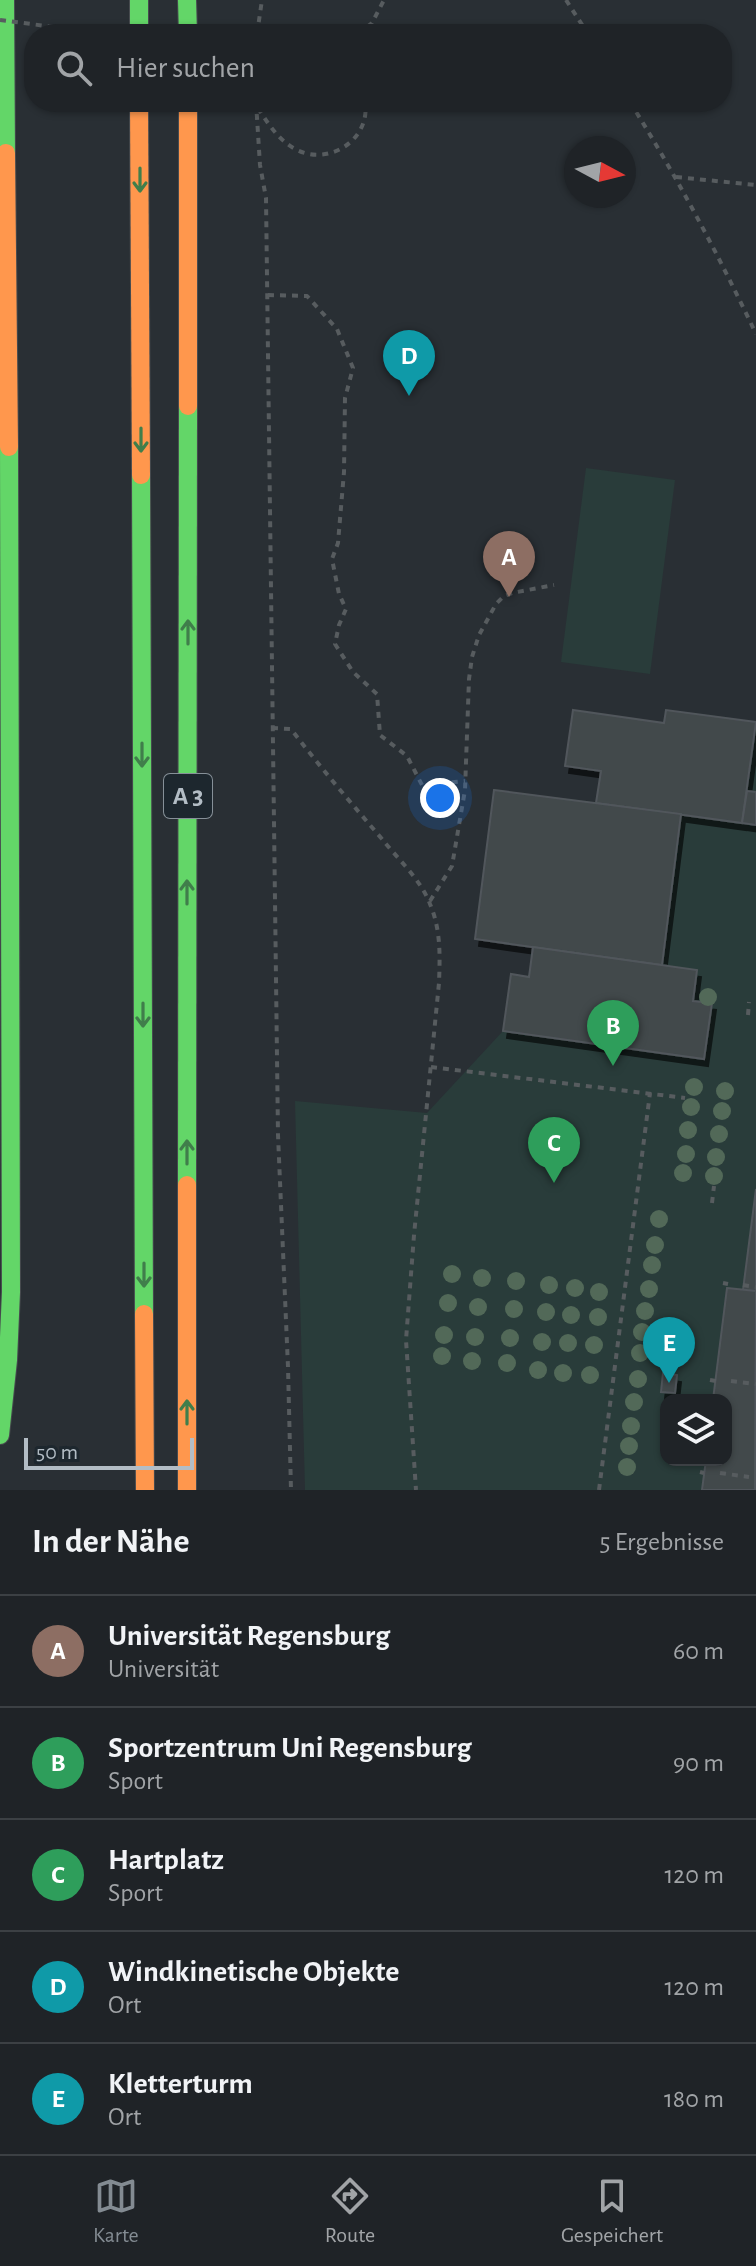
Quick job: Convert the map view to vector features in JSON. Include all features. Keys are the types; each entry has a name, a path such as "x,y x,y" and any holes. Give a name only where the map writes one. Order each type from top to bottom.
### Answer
{"main road":[{"path":"0,1435 11,1292 5,0"},
{"path":"139,0 139,24"},
{"path":"187,0 188,24"},
{"name":"A 3","path":"139,112 145,1490"},
{"name":"A 3","path":"187,1490 188,112"}],"path":[{"path":"258,24 262,0"},
{"path":"371,24 384,0"},
{"path":"566,0 582,24"},
{"path":"0,20 31,24"},
{"path":"257,112 266,198 278,1135 291,1490"},
{"path":"262,112 281,140 299,151 319,156 338,152 354,140 365,123 365,112"},
{"path":"636,112 676,177 756,334"},
{"path":"676,177 756,185"},
{"path":"268,295 307,296 337,329 353,368 345,398 344,472 338,543 332,559 339,594 346,609 335,644 353,672 377,694 380,735 407,756 422,785 465,781"},
{"path":"430,901 452,866 465,781 469,679 479,635 496,604 504,596 554,585"},
{"path":"272,728 291,729 415,878 430,901 437,926 440,950 406,1340 416,1490"},
{"path":"748,1015 749,1002"},
{"path":"431,1067 685,1098"},
{"path":"599,1490 650,1093"},
{"path":"712,1203 714,1186"},
{"path":"743,1285 756,1287"},
{"path":"731,1381 756,1384"},
{"path":"720,1473 749,1477"}],"green space":[{"path":"586,468 675,480 650,674 561,662"},
{"path":"573,710 663,723 666,710 756,722 756,1490 305,1490 295,1101 427,1113 503,1031 511,974 529,977 533,947 475,939 494,790 596,803 601,771"}],"building":[{"path":"573,710 664,723 666,710 756,722 742,823 596,803 601,771 565,766"},
{"path":"494,790 681,814 662,965 475,939"},
{"path":"747,791 756,792 756,825 742,823"},
{"path":"533,947 697,970 693,1001 712,1003 704,1059 503,1031 511,974 529,977"},
{"path":"756,1189 756,1424 748,1490 718,1490 720,1466 732,1466 730,1394"},
{"path":"727,1288 756,1291 755,1490 702,1490 705,1466 732,1466 732,1394 714,1394"},
{"path":"663,1373 677,1375 675,1393 661,1392"}],"traffic: fast":[{"path":"5,0 6,153"},
{"path":"139,0 139,24"},
{"path":"187,0 188,24"},
{"path":"187,1185 188,406"},
{"path":"0,1435 11,1292 9,447"},
{"path":"141,475 144,1314"}],"traffic: slow":[{"path":"139,112 141,475"},
{"path":"188,112 188,406"},
{"path":"6,153 9,447"},
{"path":"187,1185 187,1490"},
{"path":"144,1314 145,1490"}],"place":[{"name":"Windkinetische Objekte","path":"409,396"},
{"name":"Universität Regensburg","path":"509,597"},
{"name":"Sportzentrum Uni Regensburg","path":"613,1066"},
{"name":"Hartplatz","path":"554,1183"},
{"name":"Kletterturm","path":"669,1383"}]}
